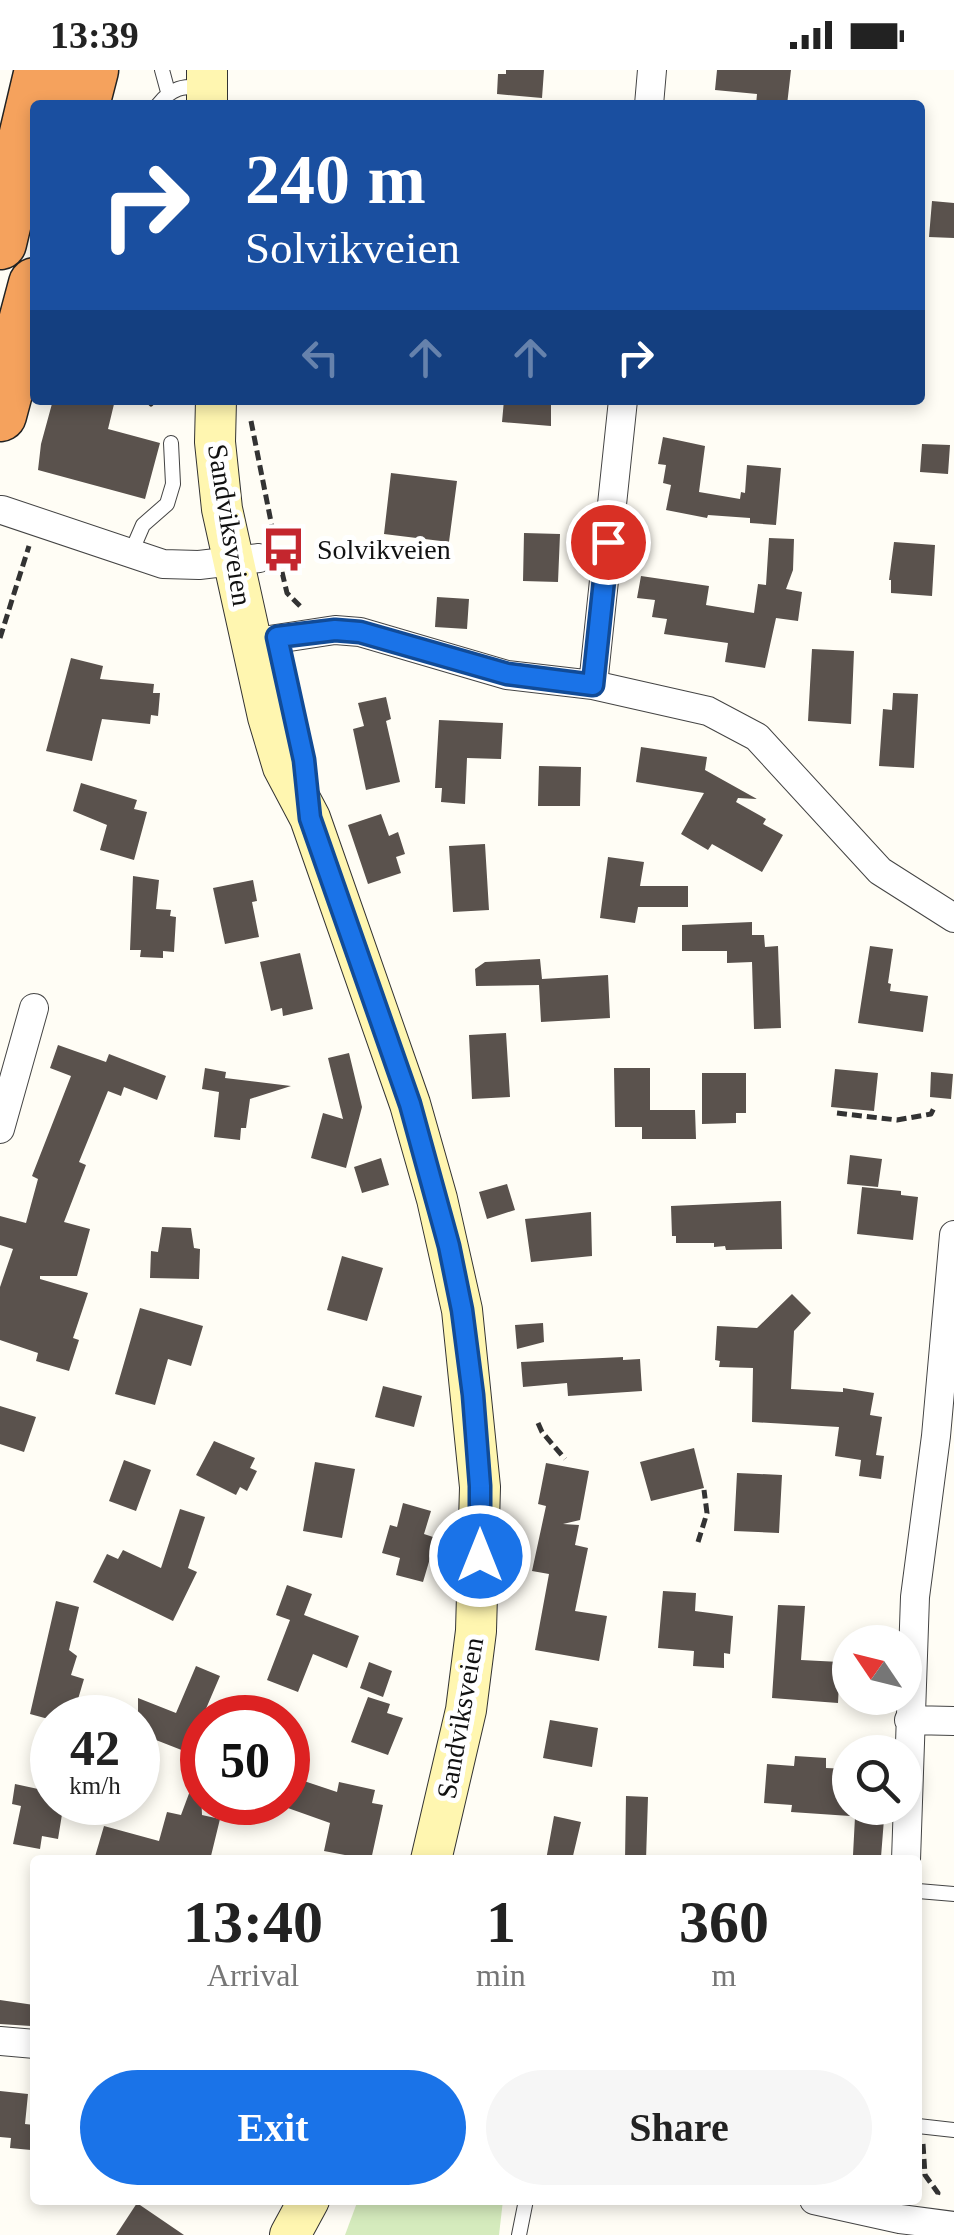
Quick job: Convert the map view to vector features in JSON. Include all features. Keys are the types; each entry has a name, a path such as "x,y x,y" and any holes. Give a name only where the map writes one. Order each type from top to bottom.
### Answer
{"highway":[{"path":"19,70 22,156"},
{"path":"34,100 41,70"},
{"path":"84,100 92,70"},
{"path":"0,243 30,120"},
{"path":"1,410 30,303"}],"main road":[{"name":"Sandviksveien","path":"230,405 215,442 261,556 263,640 283,767 310,818 410,1104 438,1199 462,1310 480,1486 476,1631 466,1710 432,1855"},
{"path":"290,2235 306,2205"}],"street":[{"path":"649,100 652,70"},
{"path":"593,685 621,405"},
{"path":"2,510 129,556 163,564 261,556"},
{"path":"263,640 335,630 360,632 507,674 593,685 708,712 757,737 880,871 954,918"},
{"path":"0,1128 34,1008"},
{"path":"906,1855 914,1597 945,1437 954,1235"},
{"path":"909,1720 954,1721"},
{"path":"0,2041 30,2044"},
{"path":"857,2205 900,2210 954,2226"}],"lane":[{"path":"162,70 197,88"},
{"path":"169,100 197,88"},
{"path":"129,556 143,525 167,504 173,484 171,444"},
{"path":"922,1892 954,1894"},
{"path":"922,2126 954,2130"},
{"path":"520,2235 525,2205"}],"path":[{"path":"230,405 261,556 287,593 306,610 334,609 335,630"},
{"path":"0,638 36,524"},
{"path":"837,1113 897,1120 931,1114 934,1108"},
{"path":"538,1423 566,1459"},
{"path":"698,1542 707,1513 704,1490"},
{"path":"922,2161 938,2197"}],"green space":[{"path":"356,2205 502,2205 499,2235 345,2235"}],"building":[{"path":"506,70 544,70 542,98 497,94 498,74 506,74"},
{"path":"717,70 791,70 788,100 756,100 757,94 715,90"},
{"path":"932,201 954,203 954,238 929,237"},
{"path":"52,405 114,405 108,429 160,443 145,499 38,470"},
{"path":"504,405 551,405 551,426 502,422"},
{"path":"663,437 705,446 699,492 740,499 741,492 745,493 747,465 781,468 776,525 750,523 750,518 707,518 666,510 671,485 663,483 666,465 658,464"},
{"path":"922,444 950,445 948,474 920,472"},
{"path":"391,473 457,481 449,542 384,534"},
{"path":"524,533 560,534 558,582 523,581"},
{"path":"769,538 794,539 793,570 786,589 802,592 798,621 776,618 765,668 725,662 728,643 664,634 667,619 652,617 655,600 637,598 641,576 709,586 706,605 754,613 758,584 766,585"},
{"path":"894,542 935,545 932,596 891,593"},
{"path":"437,597 469,599 467,629 435,627"},
{"path":"812,649 854,651 851,724 808,721"},
{"path":"71,658 103,666 100,679 154,684 153,693 160,693 158,716 151,715 150,724 102,719 92,761 46,751"},
{"path":"893,693 918,694 914,768 879,766 883,709 892,710"},
{"path":"386,697 391,719 386,721 400,782 366,790 353,729 364,726 358,703"},
{"path":"439,720 503,723 501,759 467,758 465,804 441,802 442,788 435,788"},
{"path":"641,747 707,757 705,770 757,799 738,798 736,802 766,819 763,824 783,835 762,872 712,844 708,850 681,834 704,793 636,782"},
{"path":"539,766 581,767 580,806 538,806"},
{"path":"81,783 137,800 134,809 147,812 134,860 100,850 107,825 73,811"},
{"path":"381,814 389,836 398,832 405,854 396,857 401,873 368,884 348,825"},
{"path":"485,844 489,910 453,912 449,846"},
{"path":"608,857 644,862 640,886 688,886 688,907 638,907 635,923 600,918"},
{"path":"133,876 159,880 156,909 171,910 170,916 176,917 174,952 163,951 163,958 140,957 141,950 130,950"},
{"path":"253,880 257,901 252,902 259,937 225,944 213,888"},
{"path":"752,922 752,935 764,935 765,947 778,946 781,1028 754,1029 752,962 727,963 727,951 682,951 682,925"},
{"path":"870,946 893,949 890,991 928,996 923,1032 858,1023"},
{"path":"300,953 313,1009 283,1016 282,1008 271,1011 260,962"},
{"path":"540,959 542,979 608,975 610,1018 541,1022 539,985 476,986 475,969 485,962"},
{"path":"506,1033 510,1097 472,1099 469,1035"},
{"path":"58,1045 106,1062 109,1054 166,1076 157,1100 124,1087 121,1096 108,1091 79,1162 86,1165 64,1222 90,1229 77,1276 40,1276 88,1293 73,1338 79,1340 69,1371 36,1361 38,1353 0,1340 0,1287 13,1249 0,1245 0,1216 26,1223 38,1179 32,1176 71,1076 50,1068"},
{"path":"349,1053 362,1107 346,1168 311,1158 323,1113 343,1119 328,1058"},
{"path":"205,1068 226,1072 225,1078 291,1086 250,1099 240,1140 214,1137 219,1092 202,1089"},
{"path":"614,1068 650,1068 650,1110 695,1110 696,1139 642,1139 642,1127 615,1127"},
{"path":"835,1069 878,1073 874,1111 831,1107"},
{"path":"931,1072 953,1074 951,1099 930,1097"},
{"path":"702,1073 746,1073 746,1113 736,1113 736,1123 702,1124"},
{"path":"850,1155 882,1159 878,1187 847,1184"},
{"path":"381,1158 389,1185 362,1193 354,1167"},
{"path":"507,1184 515,1210 487,1219 479,1192"},
{"path":"862,1187 918,1197 913,1240 857,1234"},
{"path":"781,1201 782,1249 726,1250 725,1246 714,1247 714,1243 676,1243 676,1236 672,1236 671,1206"},
{"path":"591,1212 592,1256 531,1262 525,1219"},
{"path":"162,1227 191,1228 194,1248 200,1249 199,1279 150,1278 151,1251 158,1252"},
{"path":"342,1256 383,1268 367,1321 327,1310"},
{"path":"792,1294 811,1313 794,1331 791,1389 843,1392 843,1388 874,1393 870,1415 882,1417 876,1455 884,1456 881,1479 859,1476 861,1460 835,1456 839,1427 752,1422 753,1368 719,1367 720,1361 715,1360 717,1326 757,1328"},
{"path":"140,1308 203,1326 191,1366 168,1359 155,1405 115,1394"},
{"path":"543,1323 544,1342 517,1349 515,1325"},
{"path":"640,1359 642,1391 568,1396 567,1383 523,1387 521,1362"},
{"path":"383,1386 422,1396 414,1427 375,1417"},
{"path":"0,1406 36,1417 24,1452 0,1444"},
{"path":"214,1441 255,1458 250,1468 257,1471 247,1491 240,1487 236,1495 196,1475"},
{"path":"694,1448 704,1488 651,1501 640,1462"},
{"path":"124,1460 151,1470 136,1511 109,1501"},
{"path":"315,1462 355,1469 342,1538 303,1531"},
{"path":"546,1463 589,1471 580,1520 563,1524 579,1525 575,1545 588,1548 575,1611 607,1616 599,1661 535,1650 549,1574 532,1571 546,1506 538,1504"},
{"path":"737,1473 782,1475 779,1533 734,1531"},
{"path":"403,1503 431,1511 424,1534 436,1538 423,1582 396,1575 400,1558 382,1553 390,1525 397,1527"},
{"path":"180,1509 205,1517 188,1568 197,1572 173,1621 93,1582 107,1554 118,1559 123,1550 161,1568"},
{"path":"287,1585 312,1594 304,1615 359,1636 347,1668 313,1654 298,1692 267,1680 290,1620 276,1615"},
{"path":"663,1591 696,1593 695,1611 733,1616 730,1654 724,1653 724,1668 693,1666 694,1651 658,1648"},
{"path":"56,1601 79,1607 69,1650 77,1656 71,1675 84,1679 79,1695 34,1695"},
{"path":"778,1605 805,1606 801,1660 832,1662 832,1703 772,1698"},
{"path":"369,1662 392,1671 383,1697 360,1688"},
{"path":"196,1666 220,1676 212,1695 184,1695"},
{"path":"368,1697 390,1704 387,1713 403,1718 388,1755 351,1742"},
{"path":"180,1704 180,1749 160,1742 160,1707 176,1713"},
{"path":"550,1720 598,1728 592,1767 543,1758"},
{"path":"795,1756 826,1758 826,1768 832,1768 832,1815 791,1812 792,1805 764,1803 767,1764 794,1766"},
{"path":"339,1782 375,1790 372,1803 383,1805 372,1855 324,1851 330,1823 310,1816 310,1783 337,1792"},
{"path":"15,1784 30,1787 30,1825 60,1825 58,1839 42,1836 40,1849 13,1844 21,1806 12,1804"},
{"path":"626,1796 648,1797 646,1855 625,1855"},
{"path":"167,1812 180,1815 180,1825 219,1825 211,1855 95,1855 104,1826 159,1841"},
{"path":"554,1816 581,1822 573,1855 547,1855"},
{"path":"855,1825 884,1825 881,1855 853,1855"},
{"path":"0,2000 30,2004 30,2026 0,2024"},
{"path":"0,2091 28,2094 25,2124 30,2125 30,2150 10,2148 11,2138 0,2137"},
{"path":"136,2205 140,2205 184,2235 116,2235"}],"place":[{"name":"Solvikveien","path":"284,549"}],"route":[{"path":"480,1556 480,1486 473,1395 449,1246 410,1104 310,818 304,760 277,637 335,630 360,632 507,674 593,685 608,542"}]}
